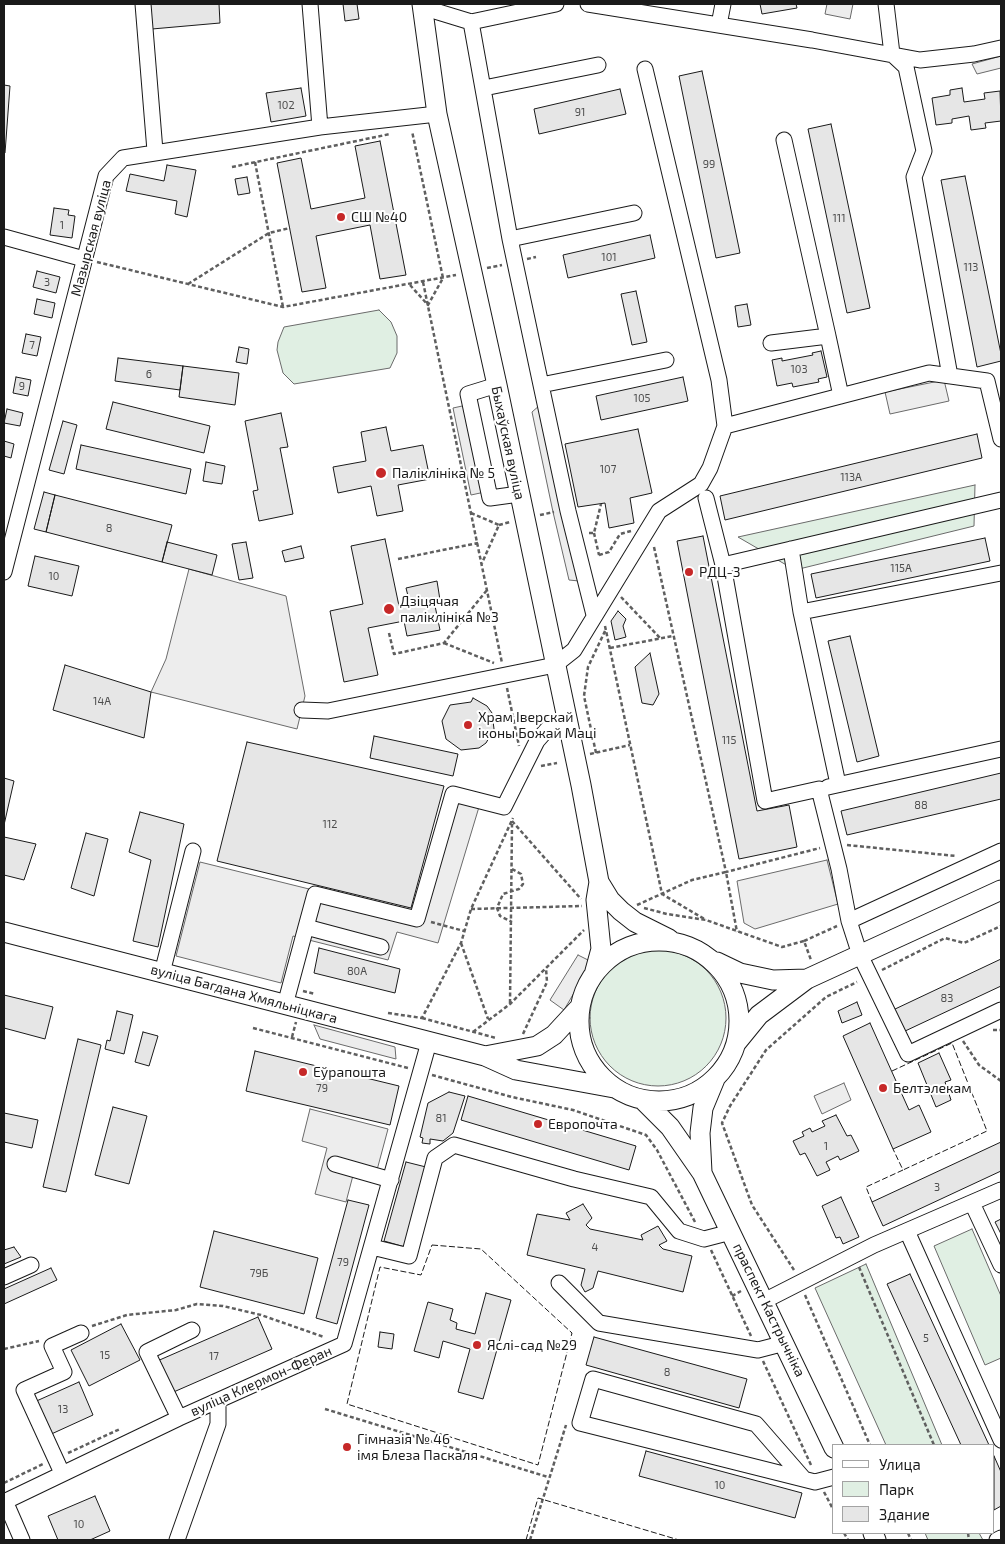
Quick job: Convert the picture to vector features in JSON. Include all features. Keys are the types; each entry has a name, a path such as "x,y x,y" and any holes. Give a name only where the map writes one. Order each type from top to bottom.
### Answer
{"main road":[{"name":"Быхаўская вуліца","path":"422,6 437,114 497,385 599,882 610,900 635,922 673,940"},
{"name":"Быхаўская вуліца","path":"595,971 601,949 596,900 599,882"},
{"path":"714,961 731,984 740,1013 737,1042 729,1062 715,1079 694,1094 669,1101 643,1100 614,1088 592,1067 580,1039 578,1009 584,989 595,971 616,951 644,941 673,940 695,948 714,961 740,973 773,980 810,972 860,955 1001,890"},
{"name":"вуліца Багдана Хмяльніцкага","path":"4,932 290,1004 485,1056 516,1070 614,1088"},
{"path":"737,1042 759,1016 810,972"},
{"name":"вуліца Багдана Хмяльніцкага","path":"485,1056 537,1046 554,1035 578,1009"},
{"name":"праспект Кастрычніка","path":"702,1173 700,1133 703,1108 715,1079"},
{"name":"праспект Кастрычніка","path":"643,1100 670,1127 702,1173 785,1342 832,1444"}],"street":[{"path":"143,4 155,151"},
{"path":"310,4 320,127"},
{"path":"422,6 472,22 556,4"},
{"path":"588,4 920,60 974,54 1001,48"},
{"path":"719,25 723,4"},
{"path":"886,4 892,54 906,67 924,151 914,177 950,376"},
{"path":"472,22 510,239 568,511 598,609"},
{"path":"484,88 598,65"},
{"path":"302,710 328,711 555,665 574,650 658,511 701,484 710,468 726,426 719,380 645,69"},
{"name":"Мазырская вуліца","path":"4,572 106,176 123,158 155,151 320,127 437,114"},
{"path":"784,140 840,396"},
{"path":"510,239 634,213"},
{"path":"4,237 84,259"},
{"path":"771,343 828,336"},
{"path":"542,385 666,360"},
{"path":"726,426 929,374 987,380 1001,439"},
{"path":"497,385 468,394 490,498 519,494"},
{"path":"706,498 723,565 765,801 1001,749"},
{"path":"723,565 1001,500"},
{"path":"791,549 801,612 838,784"},
{"path":"801,612 1001,573"},
{"path":"290,1004 315,894 417,918 453,794 504,807 537,741 552,724 567,721"},
{"path":"819,789 849,921 860,955 908,1054 1001,1010"},
{"path":"162,973 193,851"},
{"path":"849,921 1001,851"},
{"path":"306,927 381,947"},
{"name":"вуліца Клермон-Феран","path":"5,1502 179,1418 344,1344 429,1042"},
{"path":"372,1247 409,1256 435,1158 454,1145 574,1179 651,1197 679,1231 704,1238 731,1232"},
{"path":"335,1164 391,1180"},
{"path":"764,1301 854,1255 1001,1190"},
{"path":"972,1203 1001,1265"},
{"path":"907,1231 1001,1440"},
{"path":"4,1277 32,1265"},
{"path":"559,1283 599,1322 758,1350 785,1342"},
{"path":"179,1418 147,1352 192,1330"},
{"path":"62,1473 24,1390 64,1372 52,1346 81,1333"},
{"path":"811,1480 756,1424 593,1379 580,1423 811,1480 832,1477"},
{"path":"177,1540 218,1424 218,1401"},
{"path":"5,1502 22,1540"},
{"path":"997,1540 1001,1538"}],"path":[{"path":"416,115 411,130 442,278 428,305"},
{"path":"232,167 392,134"},
{"path":"255,162 283,307"},
{"path":"188,284 268,233 290,228"},
{"path":"84,259 283,307 410,285 458,274"},
{"path":"389,633 394,654 444,644 503,666 424,282"},
{"path":"410,285 428,305"},
{"path":"599,555 594,534 601,504"},
{"path":"538,515 568,511"},
{"path":"471,513 499,525 511,522"},
{"path":"482,564 499,525"},
{"path":"587,526 589,534 594,534"},
{"path":"649,526 726,872 737,932"},
{"path":"590,557 609,552 620,534 633,530"},
{"path":"398,559 478,543"},
{"path":"612,587 661,639"},
{"path":"444,644 487,590"},
{"path":"598,609 606,630 662,894 706,920 782,947 804,941 849,921"},
{"path":"596,753 584,696 588,667 606,630"},
{"path":"610,648 674,636"},
{"path":"505,676 520,752"},
{"path":"586,755 630,745"},
{"path":"538,766 557,763"},
{"path":"422,1018 460,943 471,909 515,814"},
{"path":"510,1004 512,821"},
{"path":"471,909 587,906 512,821"},
{"path":"706,920 667,914 637,905 692,880 833,844 939,853 980,861"},
{"path":"512,869 522,874 523,880 519,889 499,898 497,908 504,919 512,922"},
{"path":"440,924 464,931"},
{"path":"473,1032 510,1004 589,924"},
{"path":"870,1444 792,1266 752,1205 722,1123 766,1050 826,997 945,938 964,943 1001,926"},
{"path":"804,941 810,972"},
{"path":"460,943 488,1019"},
{"path":"520,1039 548,982 546,968"},
{"path":"824,992 826,997"},
{"path":"292,1037 290,1004 321,996"},
{"path":"384,1013 422,1018 502,1039"},
{"path":"253,1028 512,1097 573,1110 646,1134 657,1150 704,1238 758,1350 811,1480 832,1508"},
{"path":"957,1031 970,1056 1001,1081"},
{"path":"854,1255 934,1444"},
{"path":"322,1343 330,1339"},
{"path":"325,1408 548,1476"},
{"path":"530,1540 563,1429 566,1425 580,1423"},
{"path":"4,1483 128,1426"}],"green space":[{"path":"379,310 391,322 397,336 397,353 390,368 294,384 283,373 277,350 284,327"},
{"path":"975,485 974,526 795,570 738,537"},
{"path":"658,950 684,955 696,961 706,970 715,980 721,992 726,1018 721,1044 715,1056 706,1066 696,1075 684,1081 658,1086 632,1081 620,1075 610,1066 601,1056 595,1044 590,1018 595,992 601,980 610,970 620,961 632,955"},
{"path":"972,1229 1001,1296 1001,1358 985,1365 934,1246"},
{"path":"866,1264 942,1444 886,1444 815,1288"},
{"path":"925,1534 980,1534 983,1540 928,1540"}],"shaded area":[{"path":"827,4 853,4 850,19 825,14"},
{"path":"1001,56 1001,68 977,74 972,64"},
{"path":"944,380 949,401 890,414 885,392"},
{"path":"476,403 494,490 471,495 453,408"},
{"path":"540,405 579,581 569,580 553,512 532,412"},
{"path":"189,569 286,596 305,696 297,729 151,692 166,659"},
{"path":"448,788 482,797 438,943 397,932 388,960 293,936 281,983 176,956 200,862 414,915"},
{"path":"827,860 838,904 755,929 744,923 737,881"},
{"path":"578,955 592,962 564,1010 550,1000"},
{"path":"314,1025 395,1047 396,1059 320,1039"},
{"path":"844,1083 851,1100 822,1114 814,1096"},
{"path":"310,1109 388,1129 377,1170 356,1164 346,1202 315,1194 327,1148 302,1141"}],"building":[{"path":"150,4 219,4 220,23 152,29"},
{"path":"343,4 357,4 359,19 345,21"},
{"path":"760,4 796,4 797,8 762,14"},
{"path":"702,71 740,253 716,258 679,76"},
{"path":"4,85 10,86 5,153 4,153"},
{"path":"301,88 306,116 271,122 266,93"},
{"path":"962,88 964,102 985,99 984,93 1000,91 1001,121 985,123 986,128 971,130 969,116 952,119 952,123 936,125 932,98 950,95 950,90"},
{"path":"620,89 626,114 539,134 534,109"},
{"path":"831,124 870,308 847,313 808,129"},
{"name":"СШ №40","path":"380,141 406,275 380,279 370,225 316,236 326,288 302,292 277,163 301,158 311,209 365,198 355,146"},
{"path":"167,165 196,170 187,217 175,214 177,201 126,191 130,174 164,181"},
{"path":"965,176 1001,354 1001,361 977,367 941,180"},
{"path":"247,177 250,193 238,195 235,179"},
{"path":"54,208 69,210 68,215 75,216 72,238 50,235"},
{"path":"650,235 655,258 568,278 563,255"},
{"path":"37,271 60,277 56,293 33,287"},
{"path":"636,291 647,342 632,345 621,294"},
{"path":"37,299 55,303 52,318 34,314"},
{"path":"747,304 751,325 738,327 735,306"},
{"path":"26,334 41,337 37,356 22,353"},
{"path":"239,347 249,349 247,364 236,362"},
{"path":"821,351 827,377 818,379 819,382 793,387 792,383 777,386 772,360 782,358 782,361 813,355 812,353"},
{"path":"118,358 183,366 180,390 115,381"},
{"path":"183,366 239,373 235,405 179,397"},
{"path":"16,377 31,380 28,396 13,393"},
{"path":"683,377 688,401 601,420 596,396"},
{"path":"113,402 210,426 204,453 106,429"},
{"path":"7,409 23,413 20,426 4,423"},
{"path":"281,413 288,447 280,448 293,514 259,521 253,491 258,490 245,421"},
{"path":"63,421 77,425 64,474 49,470"},
{"name":"Паліклініка № 5","path":"386,427 391,451 423,445 430,479 398,485 403,511 377,516 371,486 338,493 333,467 366,461 361,432"},
{"path":"638,429 652,493 630,498 634,523 609,528 605,503 578,507 565,444"},
{"path":"977,434 982,458 725,520 720,496"},
{"path":"4,441 14,444 11,458 4,456"},
{"path":"81,445 191,469 186,494 76,469"},
{"path":"206,462 225,466 222,484 203,481"},
{"path":"44,492 55,495 46,532 34,529"},
{"path":"55,495 172,525 162,562 46,532"},
{"path":"703,536 757,811 789,805 797,847 739,859 677,541"},
{"path":"985,538 990,561 816,598 811,574"},
{"name":"Дзіцячая паліклініка №3","path":"385,539 399,606 410,604 406,588 437,581 440,600 434,601 440,630 407,636 404,621 368,628 378,675 344,682 330,611 363,604 351,546"},
{"path":"167,542 217,555 212,575 162,562"},
{"path":"246,542 253,578 239,580 232,544"},
{"path":"301,546 304,558 285,562 282,551"},
{"path":"35,556 79,566 72,596 28,586"},
{"path":"618,611 626,619 623,626 626,637 615,640 611,621"},
{"path":"850,636 879,756 857,762 828,641"},
{"path":"650,653 659,694 653,705 642,703 635,667"},
{"path":"65,665 151,692 144,738 53,710"},
{"name":"Храм Іверскай іконы Божай Маці","path":"473,698 487,706 492,713 494,729 486,743 479,748 461,750 446,739 442,721 450,705 471,702"},
{"path":"374,736 458,754 453,776 370,758"},
{"path":"247,742 444,786 411,908 217,861"},
{"path":"1001,773 1001,799 847,835 841,811"},
{"path":"4,778 14,781 4,825"},
{"path":"140,812 184,824 158,947 133,941 151,860 129,852"},
{"path":"86,833 108,839 94,896 71,888"},
{"path":"4,837 36,844 24,880 4,875"},
{"path":"319,948 400,969 395,993 314,973"},
{"path":"1001,959 1001,986 903,1032 893,1010"},
{"path":"4,995 53,1007 45,1039 4,1028"},
{"path":"857,1002 862,1015 842,1023 838,1011"},
{"path":"117,1011 133,1015 124,1054 105,1049 107,1040 110,1041"},
{"name":"Белтэлекам","path":"870,1023 909,1110 919,1105 931,1132 893,1149 843,1036"},
{"path":"143,1032 158,1036 149,1066 135,1062"},
{"path":"78,1039 101,1045 66,1192 43,1187"},
{"path":"255,1051 399,1086 390,1125 246,1091"},
{"path":"939,1053 951,1080 945,1082 951,1100 936,1107 918,1063"},
{"path":"449,1092 465,1096 453,1133 443,1141 430,1139 430,1144 422,1143 423,1138 420,1137 428,1103"},
{"path":"468,1096 636,1146 629,1170 461,1120"},
{"path":"113,1107 147,1116 129,1184 95,1175"},
{"path":"4,1113 38,1120 32,1148 4,1142"},
{"path":"836,1115 847,1136 851,1135 859,1151 840,1160 838,1156 826,1162 830,1170 817,1176 805,1153 800,1155 793,1141 804,1136 802,1132 810,1128 812,1132 825,1126 822,1121"},
{"path":"1001,1142 1001,1171 883,1226 872,1202"},
{"path":"406,1162 426,1167 405,1247 384,1241"},
{"path":"841,1197 859,1237 843,1244 840,1237 836,1238 822,1206"},
{"path":"348,1200 369,1205 337,1324 316,1318"},
{"path":"583,1204 592,1218 586,1225 590,1229 643,1240 641,1235 658,1226 667,1241 659,1245 663,1249 692,1256 683,1292 598,1271 593,1288 585,1292 581,1285 585,1269 527,1255 537,1214 570,1220 566,1213"},
{"path":"1001,1219 1001,1234 995,1222"},
{"path":"214,1231 318,1258 304,1314 200,1287"},
{"path":"14,1247 21,1257 4,1264 4,1250"},
{"path":"51,1268 57,1280 4,1304 4,1289"},
{"path":"910,1274 989,1444 961,1444 887,1284"},
{"name":"Яслі-сад №29","path":"486,1293 511,1300 483,1399 458,1392 470,1349 443,1341 439,1358 414,1351 428,1302 453,1309 450,1320 457,1323 456,1329 475,1334"},
{"path":"258,1317 272,1349 169,1394 155,1362"},
{"path":"121,1324 140,1360 89,1386 71,1350"},
{"path":"380,1332 394,1334 392,1349 378,1347"},
{"path":"594,1337 747,1379 739,1408 586,1365"},
{"path":"79,1382 93,1415 47,1436 32,1403"},
{"path":"646,1451 802,1493 795,1518 639,1476"},
{"path":"995,1458 1001,1472 1001,1506 995,1509"},
{"path":"95,1496 110,1531 90,1540 58,1540 48,1516"}],"fence":[{"path":"892,1071 952,1043 987,1131 903,1170"},
{"path":"872,1202 866,1187 903,1170 893,1149"},
{"path":"432,1245 481,1249 572,1333 538,1465 347,1404 380,1267 421,1275 432,1245"},
{"path":"526,1540 538,1498 679,1540"}],"place":[{"name":"СШ №40","path":"341,217"},
{"name":"Паліклініка № 5","path":"381,473"},
{"name":"РДЦ-3","path":"689,572"},
{"name":"Дзіцячая паліклініка №3","path":"389,609"},
{"name":"Храм Іверскай іконы Божай Маці","path":"468,725"},
{"name":"Еўрапошта","path":"303,1072"},
{"name":"Белтэлекам","path":"883,1088"},
{"name":"Европочта","path":"538,1124"},
{"name":"Яслі-сад №29","path":"477,1345"},
{"name":"Гімназія № 46 імя Блеза Паскаля","path":"347,1447"}]}
